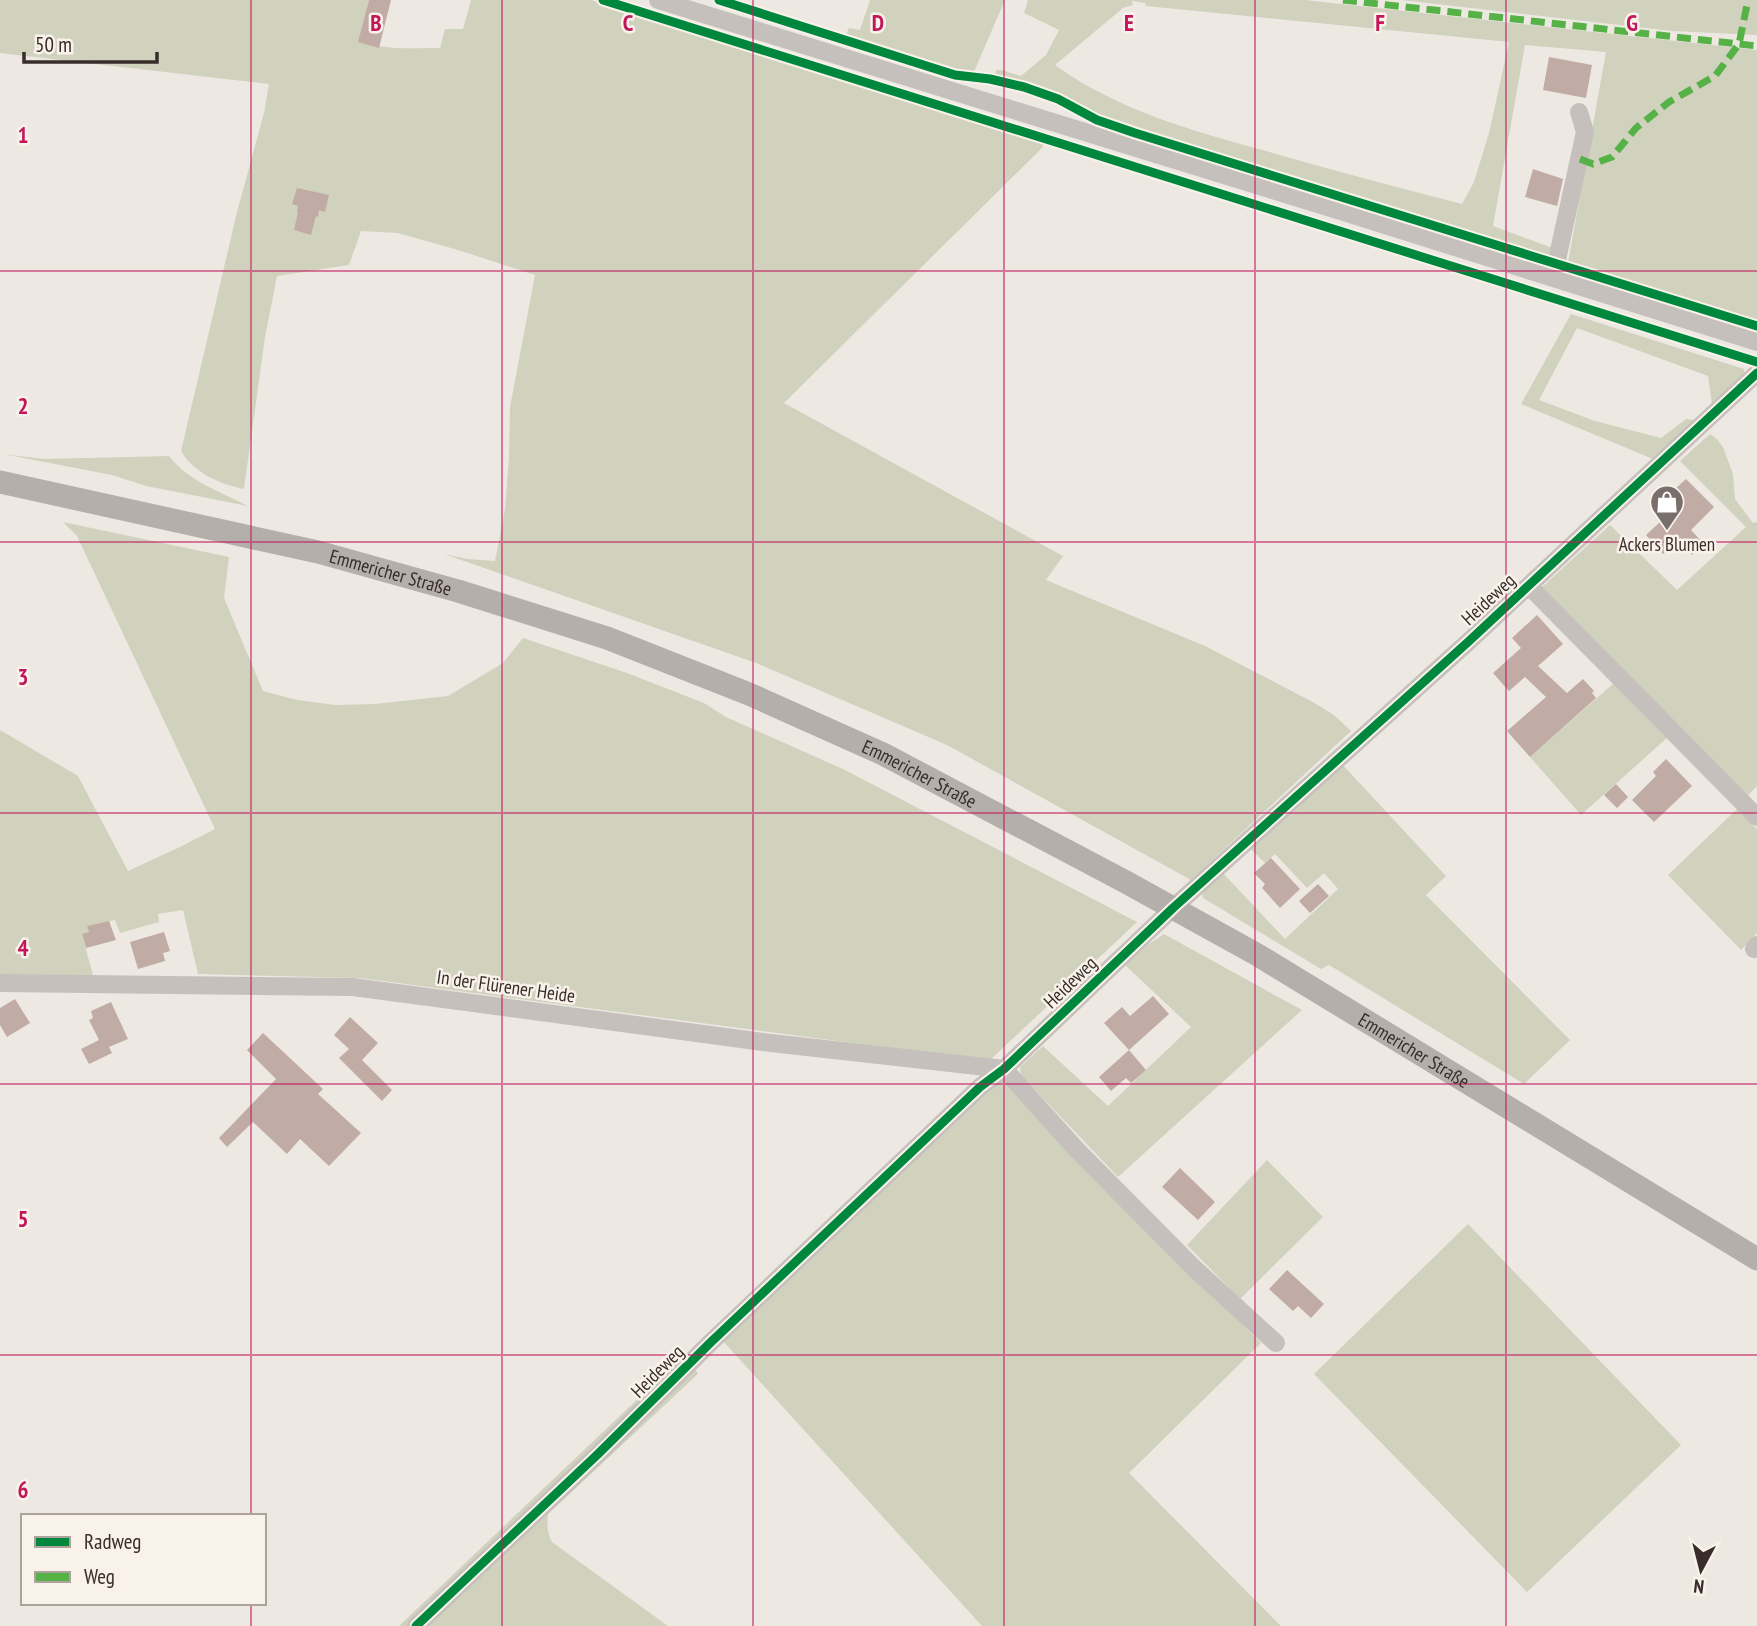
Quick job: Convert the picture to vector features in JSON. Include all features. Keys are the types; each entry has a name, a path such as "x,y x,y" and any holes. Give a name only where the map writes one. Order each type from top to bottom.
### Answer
{"main road":[{"name":"Emmericher Straße","path":"0,482 318,552 458,591 607,638 749,694 883,754 1256,954 1757,1259"}],"street":[{"path":"658,0 1757,342"},
{"path":"1553,278 1586,132 1579,112"},
{"name":"Heideweg","path":"416,1626 980,1087 1004,1069 1173,908 1529,586 1757,373"},
{"name":"Heideweg","path":"1529,586 1757,817"},
{"name":"In der Flürener Heide","path":"0,983 353,987 771,1043 1004,1069"},
{"path":"1004,1069 1077,1150 1146,1220 1276,1343"}],"green space":[{"path":"0,0 369,0 359,42 380,46 440,48 445,29 463,29 471,0 591,0 1045,142 1042,148 784,403 1063,556 1046,580 1205,646 1311,701 1334,715 1351,731 1191,880 947,745 756,663 444,554 495,561 505,509 510,407 535,275 398,233 361,231 349,265 277,276 265,337 244,489 208,476 193,466 181,451 269,84 0,53"},
{"path":"870,0 1005,0 973,74 846,35 849,28 860,30"},
{"path":"1028,0 1305,0 1757,50 1757,321 1568,263 1606,52 1525,45 1493,226 1558,250 1553,258 1107,120 1062,96 998,77 996,70 1021,76 1046,55 1059,30 1024,13","holes":["1132,1 1145,3 1146,6 1509,42 1489,133 1474,182 1462,204 1184,127 1104,95 1055,65 1123,8 1133,5"]},
{"path":"1401,0 1757,0 1757,35 1672,31"},
{"path":"1571,314 1744,369 1745,376 1712,405 1708,376 1577,328 1539,400 1595,421 1661,438 1686,419 1695,420 1653,459 1521,404"},
{"path":"1710,434 1723,447 1733,474 1735,499 1753,523 1757,522 1757,786 1747,796 1542,587 1610,525 1677,590 1746,527 1680,461"},
{"path":"3,454 44,459 169,456 195,479 248,506 146,486 112,475"},
{"path":"63,522 229,557 224,598 263,691 297,700 335,705 375,704 448,696 503,663 523,638 627,673 704,703 726,717 843,769 1137,922 989,1061 360,978 198,974 183,910 158,914 159,922 120,933 115,920 87,926 89,932 82,935 93,975 0,975 0,730 78,776 128,871 215,829 77,536"},
{"path":"1614,683 1668,737 1581,815 1530,757"},
{"path":"1341,763 1446,876 1426,895 1570,1040 1524,1084 1329,965 1321,969 1203,898 1202,892 1220,870 1285,939 1338,889 1324,873 1307,888 1275,854 1265,863 1250,848"},
{"path":"1737,809 1757,829 1757,933 1741,950 1668,875"},
{"path":"1164,934 1302,1010 1118,1177 1021,1075 1020,1067 1043,1046 1108,1106 1191,1027 1125,965"},
{"path":"996,1081 1006,1081 1107,1188 1261,1343 1129,1473 1281,1626 982,1626 722,1340"},
{"path":"1267,1160 1323,1217 1240,1299 1187,1245"},
{"path":"1468,1224 1681,1445 1527,1592 1314,1374"},
{"path":"685,1354 698,1374 548,1514 548,1532 552,1542 668,1626 399,1626"}],"building":[{"path":"369,0 391,0 379,48 358,42"},
{"path":"1549,57 1592,65 1586,98 1543,90"},
{"path":"1533,169 1563,179 1557,206 1525,197"},
{"path":"297,188 329,195 325,212 319,210 311,235 294,230 298,206 292,204"},
{"path":"1686,479 1714,507 1691,530 1704,544 1692,555 1678,540 1663,554 1646,535 1683,501 1673,491"},
{"path":"1537,615 1563,644 1538,666 1567,693 1583,679 1594,691 1592,693 1596,698 1530,757 1507,731 1546,697 1525,677 1509,691 1493,673 1521,648 1512,638"},
{"path":"1666,759 1692,786 1654,822 1632,800 1656,776 1653,772"},
{"path":"1616,784 1628,797 1617,808 1604,795"},
{"path":"1271,858 1300,889 1280,908 1262,888 1265,884 1254,873"},
{"path":"1318,884 1329,896 1310,913 1299,901"},
{"path":"109,921 116,940 86,948 82,934 89,932 87,926"},
{"path":"164,932 170,951 163,953 165,961 138,969 130,942"},
{"path":"1153,996 1169,1014 1129,1050 1104,1023 1122,1007 1130,1016"},
{"path":"15,999 30,1023 7,1037 0,1025 0,1008"},
{"path":"111,1002 128,1039 109,1047 112,1053 89,1064 81,1049 99,1040 89,1020 93,1018 91,1011"},
{"path":"350,1017 378,1043 362,1060 392,1090 382,1101 339,1058 349,1049 334,1035"},
{"path":"263,1033 323,1089 318,1094 361,1133 329,1166 300,1139 287,1154 253,1122 227,1147 219,1138 276,1079 247,1050"},
{"path":"1129,1050 1146,1070 1131,1083 1126,1078 1111,1091 1099,1077"},
{"path":"1180,1168 1215,1202 1198,1220 1162,1187"},
{"path":"1287,1270 1324,1304 1311,1318 1298,1306 1293,1311 1269,1289"}],"marked path":[{"path":"1343,0 1757,46"},
{"path":"1580,159 1593,164 1612,157 1636,128 1669,102 1715,76 1739,44 1748,0"}],"cycle path":[{"path":"603,0 1757,362"},
{"path":"719,0 955,75 1024,87 1058,99 1097,120 1135,133 1757,326"},
{"path":"416,1626 980,1087 1004,1069 1173,908 1468,642 1757,373"}],"place":[{"name":"Ackers Blumen","path":"1667,532"}]}
